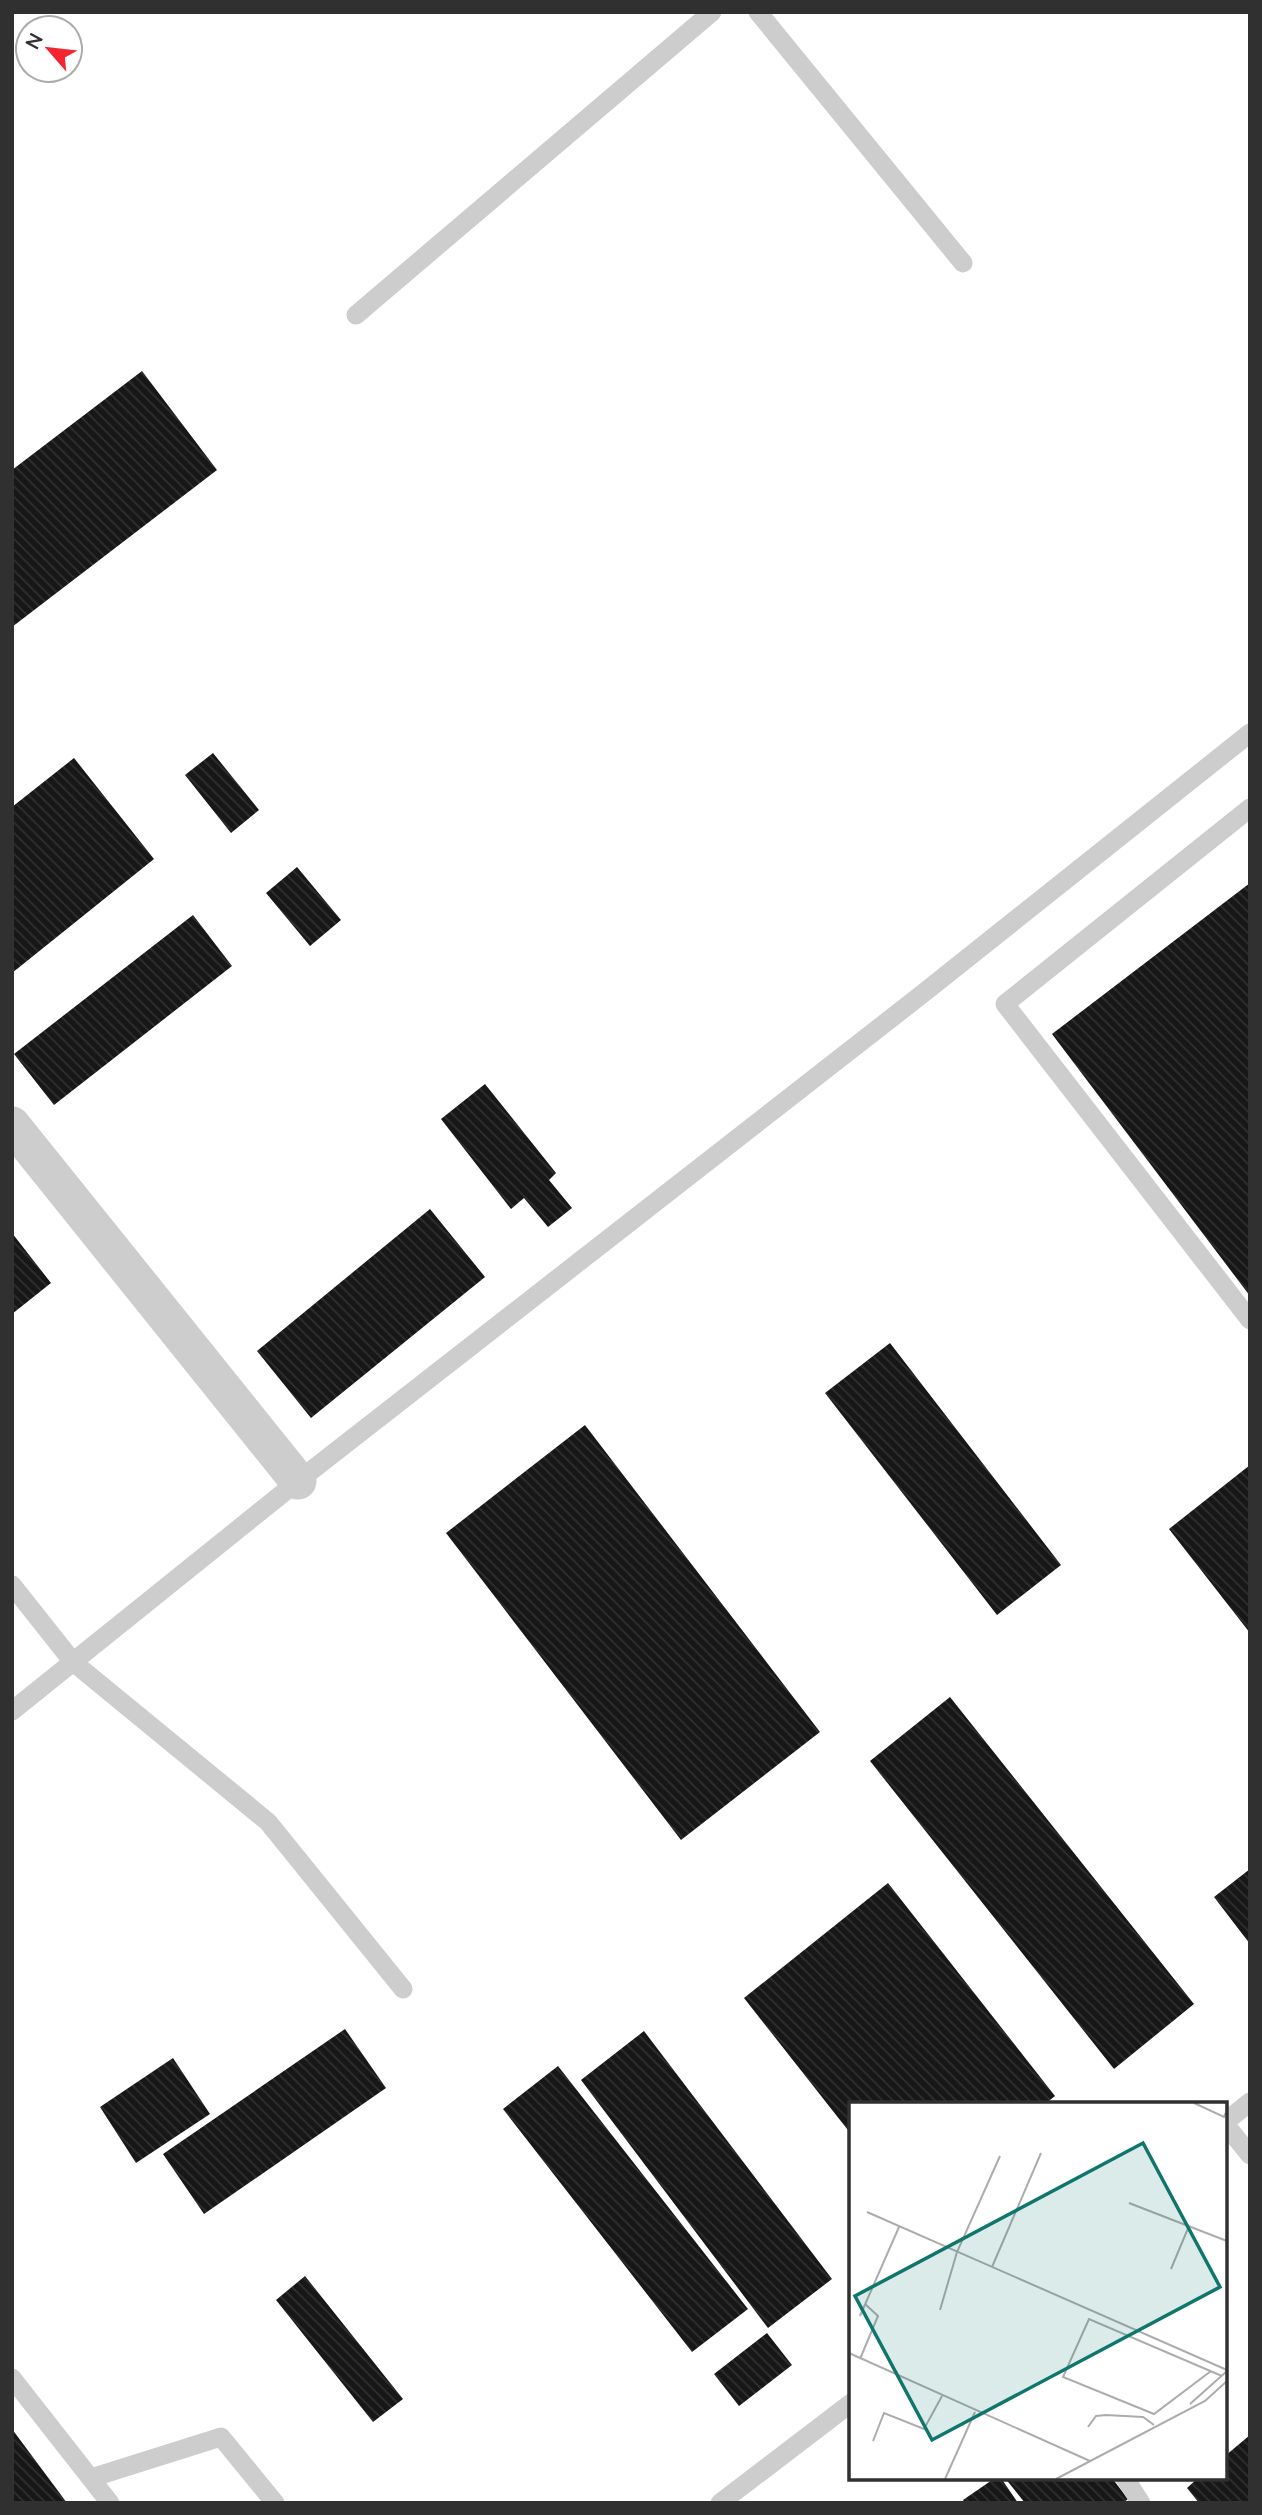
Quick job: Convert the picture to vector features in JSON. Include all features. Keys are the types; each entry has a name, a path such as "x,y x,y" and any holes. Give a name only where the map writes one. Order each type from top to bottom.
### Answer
{"street":[{"path":"12,1125 298,1481"}],"lane":[{"path":"356,315 712,12"},
{"path":"758,12 963,263"},
{"path":"12,1711 298,1481 921,996 1250,733"},
{"path":"1250,808 1004,1004 1250,1320"},
{"path":"12,1585 73,1662 268,1822 403,1989"},
{"path":"1227,2121 1250,2102"},
{"path":"1227,2126 1250,2155"},
{"path":"12,2378 110,2503"},
{"path":"720,2503 849,2405"},
{"path":"91,2478 221,2437 275,2503"},
{"path":"1126,2480 1141,2503"}],"building":[{"path":"142,371 217,470 12,627 12,470"},
{"path":"213,753 259,810 231,833 185,775"},
{"path":"74,758 154,859 12,973 12,807"},
{"path":"297,867 341,920 310,946 266,893"},
{"path":"1250,883 1250,1296 1052,1034"},
{"path":"193,915 232,966 54,1105 14,1054"},
{"path":"485,1084 556,1173 549,1180 572,1208 548,1227 524,1198 511,1209 441,1119"},
{"path":"430,1209 485,1277 311,1418 257,1351"},
{"path":"12,1233 51,1283 12,1314"},
{"path":"890,1343 1061,1565 997,1615 825,1393"},
{"path":"585,1425 820,1732 681,1840 446,1533"},
{"path":"1250,1465 1250,1633 1169,1529"},
{"path":"950,1697 1194,2004 1114,2069 870,1761"},
{"path":"1250,1869 1250,1944 1214,1897"},
{"path":"888,1883 1055,2096 1048,2102 849,2102 849,2131 744,1998"},
{"path":"345,2029 386,2088 204,2214 163,2154"},
{"path":"644,2031 832,2279 768,2328 581,2080"},
{"path":"173,2058 210,2114 136,2163 100,2107"},
{"path":"558,2066 748,2309 692,2352 503,2109"},
{"path":"305,2276 403,2399 373,2422 276,2300"},
{"path":"767,2333 792,2365 739,2406 714,2374"},
{"path":"12,2429 67,2503 12,2503"},
{"path":"1250,2435 1250,2503 1199,2503 1187,2488 1196,2480 1227,2480 1227,2454"},
{"path":"992,2480 1002,2480 1018,2503 965,2503 963,2500"},
{"path":"1007,2480 1114,2480 1128,2499 1123,2503 1025,2503"}]}
